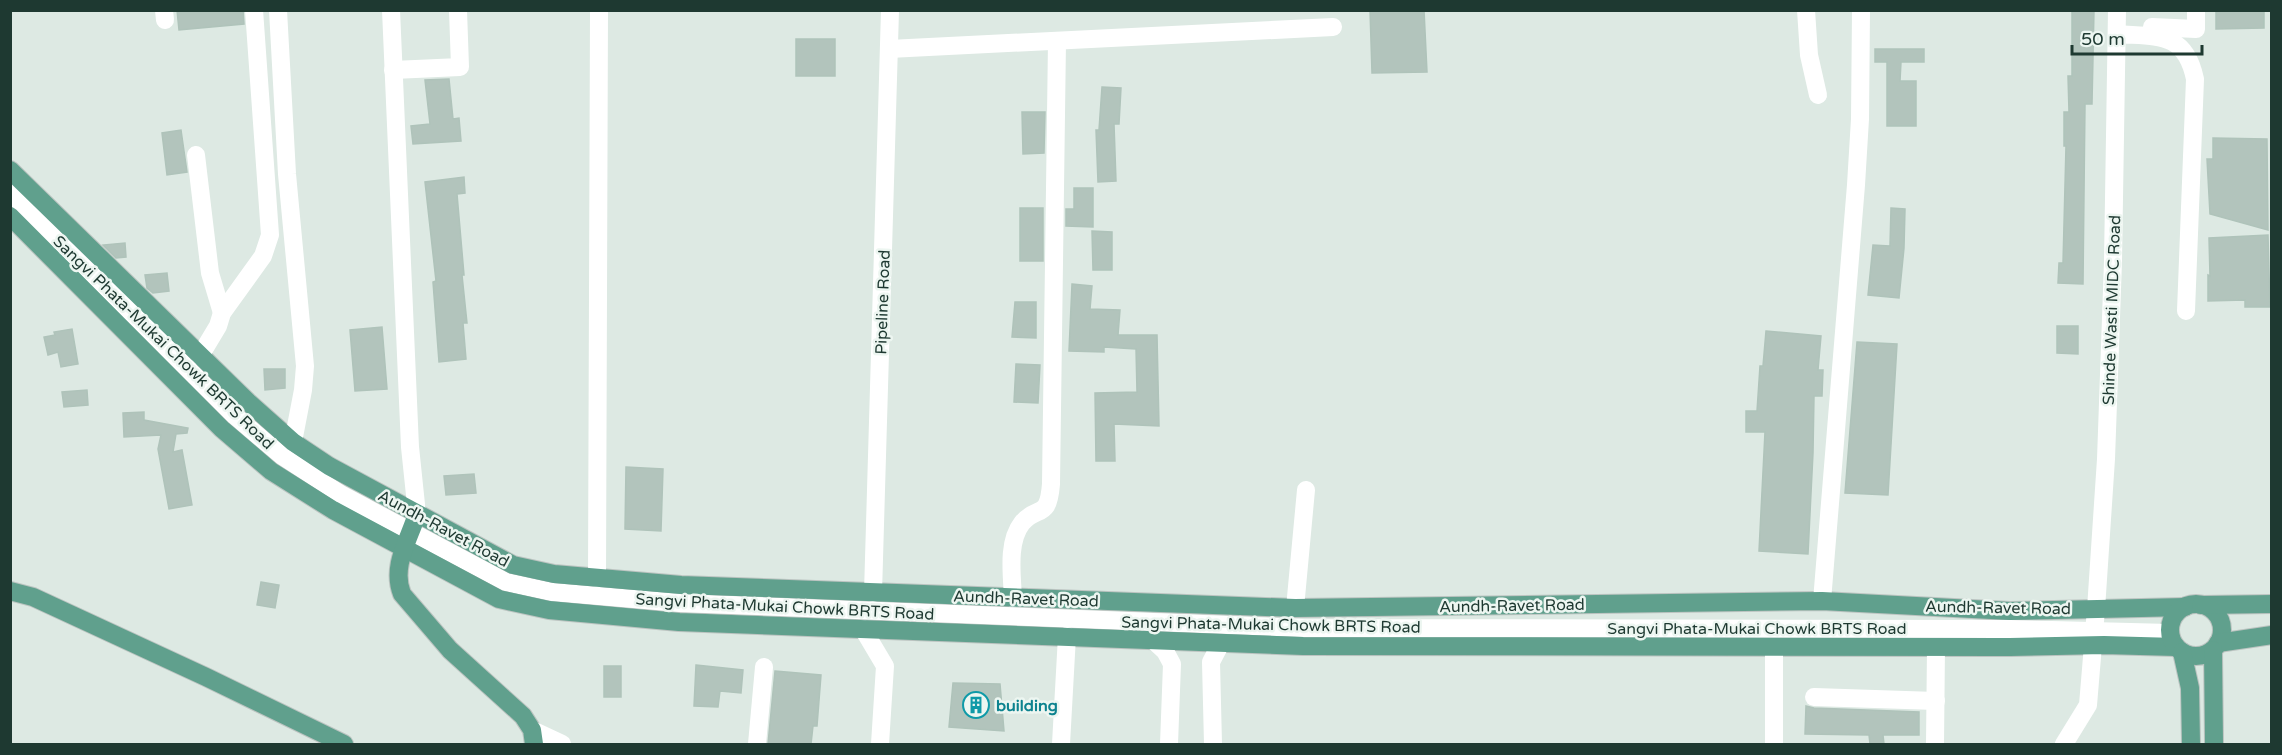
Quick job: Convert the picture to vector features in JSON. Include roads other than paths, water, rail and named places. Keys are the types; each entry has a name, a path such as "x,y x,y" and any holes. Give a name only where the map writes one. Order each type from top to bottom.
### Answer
{"main road":[{"name":"Aundh-Ravet Road","path":"10,170 200,356 293,442 328,466 513,565 554,574 681,585 1295,608 1822,601 2010,611 2271,604"},
{"path":"10,216 222,429 253,456 309,497 408,539 499,599 549,610 679,621 1303,646 1936,647 2093,638 2176,644 2198,656 2215,647 2271,635"},
{"path":"417,514 398,575 402,594 450,650 523,716 533,737"},
{"path":"10,591 33,597 344,744"},
{"path":"2191,744 2190,688 2176,644 2174,617 2193,606 2209,608 2220,620 2222,628 2215,647 2214,744"}],"street":[{"path":"200,356 218,326 222,313 263,256 270,235 254,10"},
{"path":"278,10 287,174 305,366 293,442"},
{"path":"391,10 410,447 417,514"},
{"path":"393,70 460,67 458,10"},
{"path":"597,578 599,10"},
{"name":"Pipeline Road","path":"873,593 890,10"},
{"path":"1806,10 1809,55 1818,95"},
{"path":"1822,601 1856,185 1860,119 1861,10"},
{"path":"2117,24 2196,29 2196,10"},
{"path":"2117,24 2165,37 2186,53 2192,63 2195,79 2186,310"},
{"name":"Shinde Wasti MIDC Road","path":"2064,744 2088,705 2096,609 2106,459 2113,261 2117,24"},
{"path":"889,49 1333,27"},
{"path":"1013,598 1011,560 1014,541 1021,525 1029,516 1042,511 1050,500 1052,484 1057,41"},
{"path":"196,155 210,273 222,313"},
{"name":"Sangvi Phata-Mukai Chowk BRTS Road","path":"10,192 256,435 282,456 408,539 506,582 522,586 552,592 680,603 1304,628 2010,629 2093,638"},
{"path":"1295,608 1306,490"},
{"path":"863,629 885,666 880,744"},
{"path":"1061,744 1067,636"},
{"path":"1153,640 1165,651 1172,664 1169,744"},
{"path":"1213,744 1211,662 1221,642"},
{"path":"1774,647 1774,744"},
{"path":"1935,744 1936,647"},
{"path":"757,744 764,667"},
{"path":"1814,697 1936,701"},
{"path":"533,737 562,744"}],"place":[{"name":"building","path":"976,705"}]}
